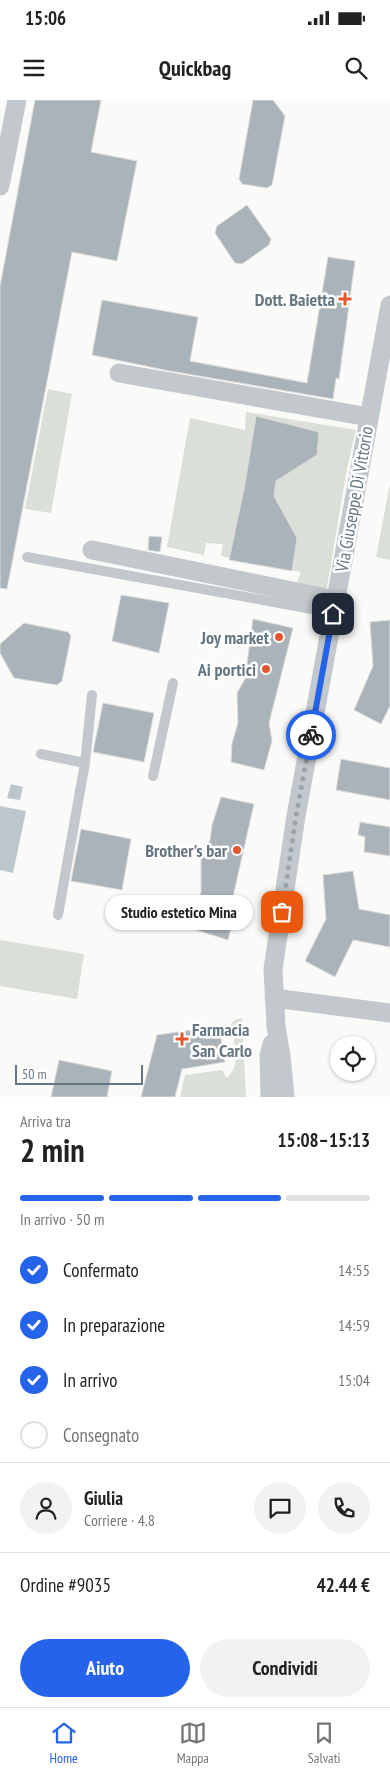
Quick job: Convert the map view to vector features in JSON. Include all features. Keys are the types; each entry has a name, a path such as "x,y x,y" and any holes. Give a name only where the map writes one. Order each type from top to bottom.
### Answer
{"street":[{"path":"0,186 17,100"},
{"name":"Via Giuseppe Di Vittorio","path":"285,1097 276,1026 274,969 296,816 390,305"},
{"name":"Via Giuseppe Di Vittorio","path":"119,373 369,416"},
{"path":"92,550 336,600"},
{"path":"274,998 390,1013"},
{"name":"Via Giuseppe Di Vittorio","path":"270,1097 269,1056 276,1026"}],"lane":[{"path":"27,557 312,609"},
{"path":"153,776 173,683"},
{"path":"58,915 85,763 92,695"},
{"path":"41,754 85,763"}],"shaded area":[{"path":"48,389 72,394 51,513 25,509"},
{"path":"246,412 356,430 347,470 326,591 295,587 301,572 221,556 223,544 206,543 204,555 167,547 190,418 245,430"},
{"path":"390,484 390,560 376,557"},
{"path":"11,784 23,787 20,800 7,798"},
{"path":"0,806 26,811 13,873 0,870"},
{"path":"0,940 84,954 77,999 0,986"},
{"path":"242,1018 246,1097 180,1097 185,1075 222,1070 227,1078 232,1072 236,1053 231,1024 235,1020"}],"building":[{"path":"35,100 101,100 91,152 137,161 117,261 72,252 7,589 0,588 0,286"},
{"path":"253,100 273,100 285,116 272,185 267,188 242,184 239,179"},
{"path":"247,205 271,239 269,245 242,264 235,263 215,233 217,226"},
{"path":"328,257 355,261 339,379 336,378 333,399 170,371 92,355 102,300 198,317 190,361 307,383"},
{"path":"256,416 319,432 317,455 276,481 274,496 297,538 292,571 229,560 244,489"},
{"path":"149,536 162,537 160,552 148,550"},
{"path":"121,595 169,603 159,653 112,641"},
{"path":"253,619 293,628 269,723 272,741 264,770 231,762 232,743 238,723 237,693 245,679"},
{"path":"390,620 390,706 381,724 354,710 373,666 370,622"},
{"path":"24,623 68,632 71,636 62,681 57,685 14,678 0,653 0,644"},
{"path":"103,703 154,713 144,762 93,752"},
{"path":"341,759 390,768 390,800 336,790"},
{"path":"221,797 254,804 232,901 235,912 228,940 196,930 201,891 201,858 210,840 212,825"},
{"path":"360,822 390,827 390,856 364,852 365,837 358,835"},
{"path":"81,829 131,839 122,890 71,881"},
{"path":"353,871 359,909 390,915 390,947 353,940 335,977 305,961 326,919 323,875"},
{"path":"219,1026 225,1062 182,1069 175,1097 141,1097 157,1035"},
{"path":"59,1060 112,1071 107,1097 51,1097"}],"way so far":[{"path":"282,912 296,816 311,735"}],"place":[{"name":"Dott. Baietta","path":"345,299"},
{"name":"Joy market","path":"279,637"},
{"name":"Ai portici","path":"266,669"},
{"name":"Brother's bar","path":"237,850"},
{"name":"Studio estetico Mina","path":"282,912"},
{"name":"Farmacia San Carlo","path":"182,1039"}],"route":[{"path":"311,735 333,614"}]}
